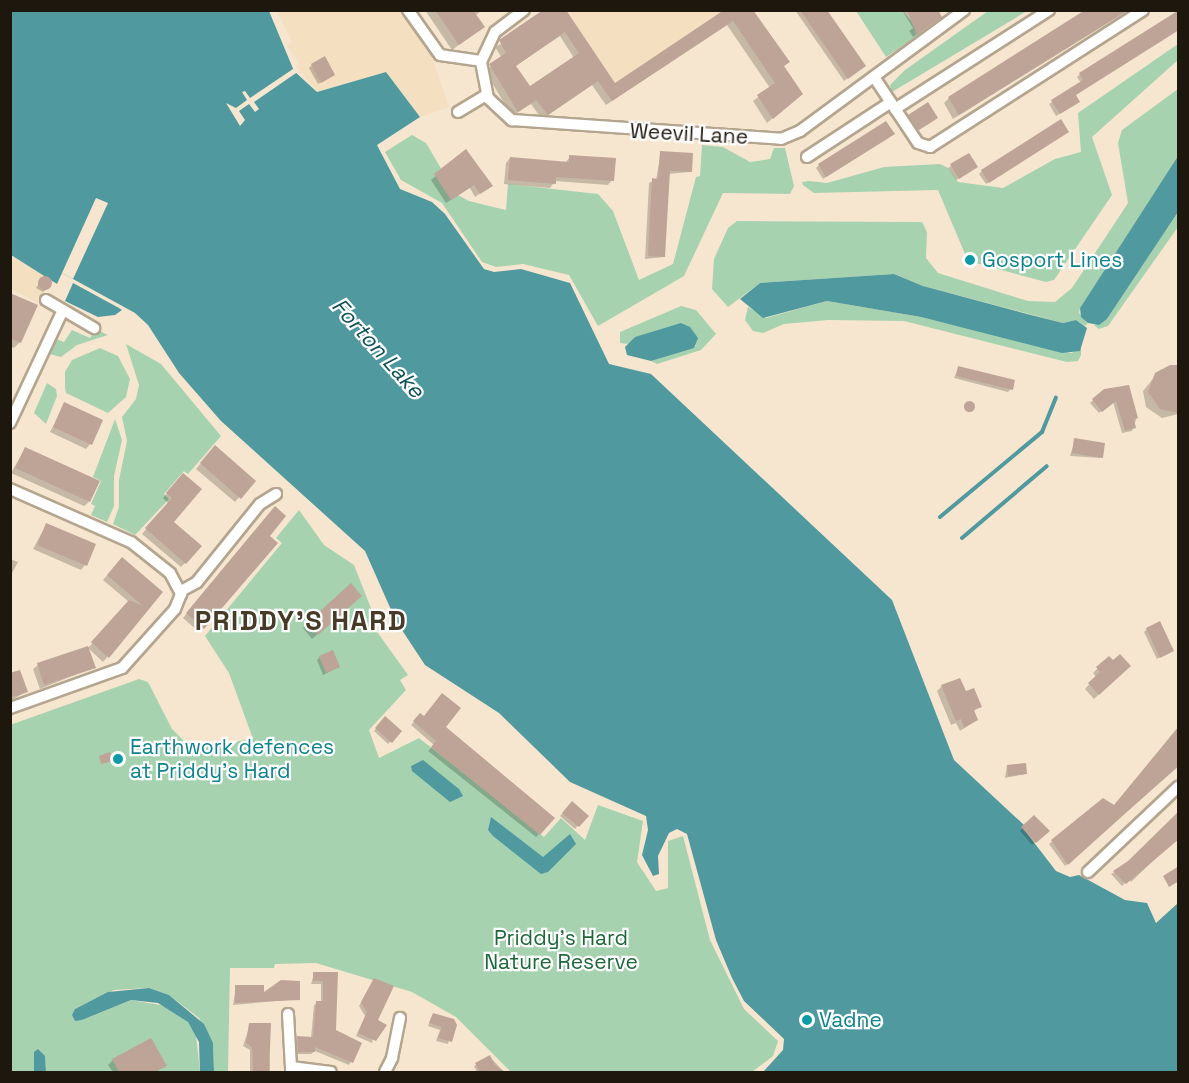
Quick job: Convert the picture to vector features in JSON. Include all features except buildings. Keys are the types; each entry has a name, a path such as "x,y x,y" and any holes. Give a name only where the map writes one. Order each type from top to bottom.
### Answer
{"street":[{"path":"408,10 440,55 481,61"},
{"path":"458,112 486,95 481,61 495,32 524,10"},
{"name":"Weevil Lane","path":"486,95 500,112 524,123 781,139 800,131 964,10"},
{"path":"807,157 1049,10"},
{"path":"874,77 918,143 930,147 1143,10"},
{"path":"46,300 62,312 94,328"},
{"path":"10,423 62,312"},
{"path":"10,489 126,539 170,573 181,591"},
{"path":"10,708 122,668 175,609 181,591 197,582 260,504 276,494"},
{"path":"1088,872 1179,787"},
{"path":"288,1014 291,1070 331,1072"},
{"path":"385,1072 392,1058 400,1018"}],"shaded area":[{"path":"277,11 413,11 422,24 414,29 430,52 449,107 420,117 386,72 317,92 296,66 299,64 287,45 292,42"},
{"path":"551,11 724,11 684,52 612,101"},
{"path":"10,255 51,280 38,303 11,289"}],"green space":[{"path":"856,11 903,11 921,33 886,57"},
{"path":"988,11 1027,11 892,92 890,85 905,70"},
{"path":"1178,44 1178,60 1092,137 1112,195 1054,280 1046,282 972,262 965,254 938,190 814,193 803,185 802,182 809,181 827,183 884,167 940,164 948,168 958,182 1003,188 1055,159 1081,152 1078,113"},
{"path":"1178,89 1178,156 1080,308 1079,313 1088,323 1085,326 1076,320 1063,323 923,286 894,274 760,283 728,307 712,289 714,259 728,228 737,221 922,222 927,232 926,258 938,273 1028,301 1055,302 1072,288 1128,203 1118,143 1122,130"},
{"path":"412,135 426,143 456,194 469,201 506,210 508,184 598,194 613,211 639,280 673,264 696,177 700,176 702,145 723,147 750,162 770,159 774,148 785,148 794,186 790,194 723,193 684,276 598,326 569,275 523,264 496,267 482,262 442,203 401,180 385,152"},
{"path":"1178,212 1178,227 1108,326 1099,329 1094,325 1107,319"},
{"path":"827,301 921,317 1065,352 1072,353 1081,347 1081,355 1078,361 1067,362 904,321 828,320 784,324 763,333 753,331 745,320 748,307 766,318"},
{"path":"681,306 696,310 716,334 701,350 657,364 651,361 697,345 635,337 629,344 620,343 620,332"},
{"path":"95,329 108,335 77,345 61,357 49,354 56,339 64,342 72,330 90,338"},
{"path":"126,344 161,364 221,436 188,474 184,471 164,494 169,499 135,535 113,524 119,507 119,480 127,441 122,417 136,399 139,385"},
{"path":"100,348 118,356 130,379 126,397 108,413 66,393 65,388 65,372 72,360"},
{"path":"47,383 56,389 57,396 46,424 34,413"},
{"path":"115,419 122,440 114,476 114,506 107,522 91,515 95,506 91,504 101,481 93,477"},
{"name":"Priddy's Hard Nature Reserve","path":"299,510 324,545 354,565 374,616 375,629 408,675 400,680 406,690 369,730 379,758 419,738 544,837 561,818 585,840 598,805 643,821 637,862 656,891 668,888 668,841 683,836 710,940 744,1009 778,1041 773,1056 752,1072 511,1072 456,1017 412,992 316,963 275,964 274,968 230,968 228,1072 214,1072 213,1043 199,1018 169,995 149,988 114,990 75,1009 82,1020 131,1000 166,1006 188,1022 196,1035 200,1072 46,1072 45,1056 34,1052 34,1072 11,1072 10,725 139,679 148,682 172,729 191,748 253,739 229,673 205,636 282,543 276,538"}],"water":[{"name":"Forton Lake","path":"10,11 269,11 294,71 317,92 386,72 420,117 377,145 400,189 432,202 445,214 484,269 494,272 521,269 570,283 609,364 651,374 892,600 954,760 1024,825 1022,827 1056,871 1070,877 1079,875 1125,900 1147,903 1156,923 1178,903 1178,1072 763,1072 783,1050 784,1039 744,1001 732,978 716,940 687,834 677,829 669,833 658,856 659,874 653,876 642,855 648,830 646,816 570,782 499,713 425,665 396,621 365,551 221,421 179,373 148,325 135,313 62,273 57,284 11,255"},
{"path":"1178,156 1178,212 1107,319 1099,325 1088,323 1081,317 1080,308"},
{"path":"894,274 923,286 1027,314 1063,323 1076,320 1087,328 1080,351 1062,353 921,317 827,301 763,318 740,299 760,283"},
{"path":"73,283 122,310 115,315 98,317 65,301"},
{"path":"681,323 690,327 698,338 694,348 651,361 627,355 625,347 635,337"},
{"path":"423,760 459,789 463,796 450,802 412,771 411,766"},
{"path":"491,817 543,857 570,834 576,844 548,872 541,874 493,836 488,830"},
{"path":"149,988 169,995 204,1024 213,1043 214,1072 200,1072 199,1042 188,1022 158,1003 131,1000 82,1020 75,1021 72,1015 75,1009 108,992"},
{"path":"38,1049 45,1056 46,1072 34,1072 34,1052"}],"pier":[{"path":"296,67 299,71 254,102 259,109 255,112 249,104 239,111 245,120 240,126 226,103 236,108 247,100 242,92 245,91 250,98"},
{"path":"96,198 108,203 73,279 62,273"}],"waterway":[{"path":"940,517 1042,432 1056,398"},
{"path":"962,538 1047,466"}],"place":[{"name":"Gosport Lines","path":"970,260"},
{"name":"Earthwork defences at Priddy's Hard","path":"118,759"},
{"name":"Vadne","path":"807,1020"}],"district":[{"name":"PRIDDY'S HARD","path":"301,621"}]}
